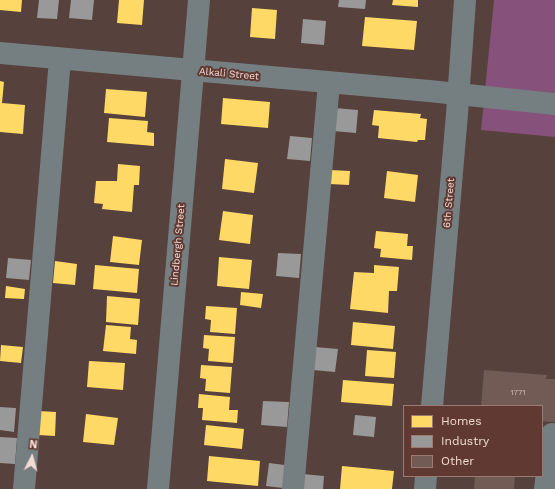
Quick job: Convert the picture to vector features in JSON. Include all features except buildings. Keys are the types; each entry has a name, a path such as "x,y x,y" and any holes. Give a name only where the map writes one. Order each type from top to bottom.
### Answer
{"street":[{"name":"Lindbergh Street","path":"158,489 198,0"},
{"name":"6th Street","path":"432,405 465,0"},
{"name":"Alkali Street","path":"0,53 555,104"},
{"path":"24,489 60,59"},
{"path":"293,489 329,83"},
{"path":"545,489 552,434"},
{"path":"425,489 426,477"}],"shaded area":[{"path":"494,0 555,0 555,137 481,130"}]}
